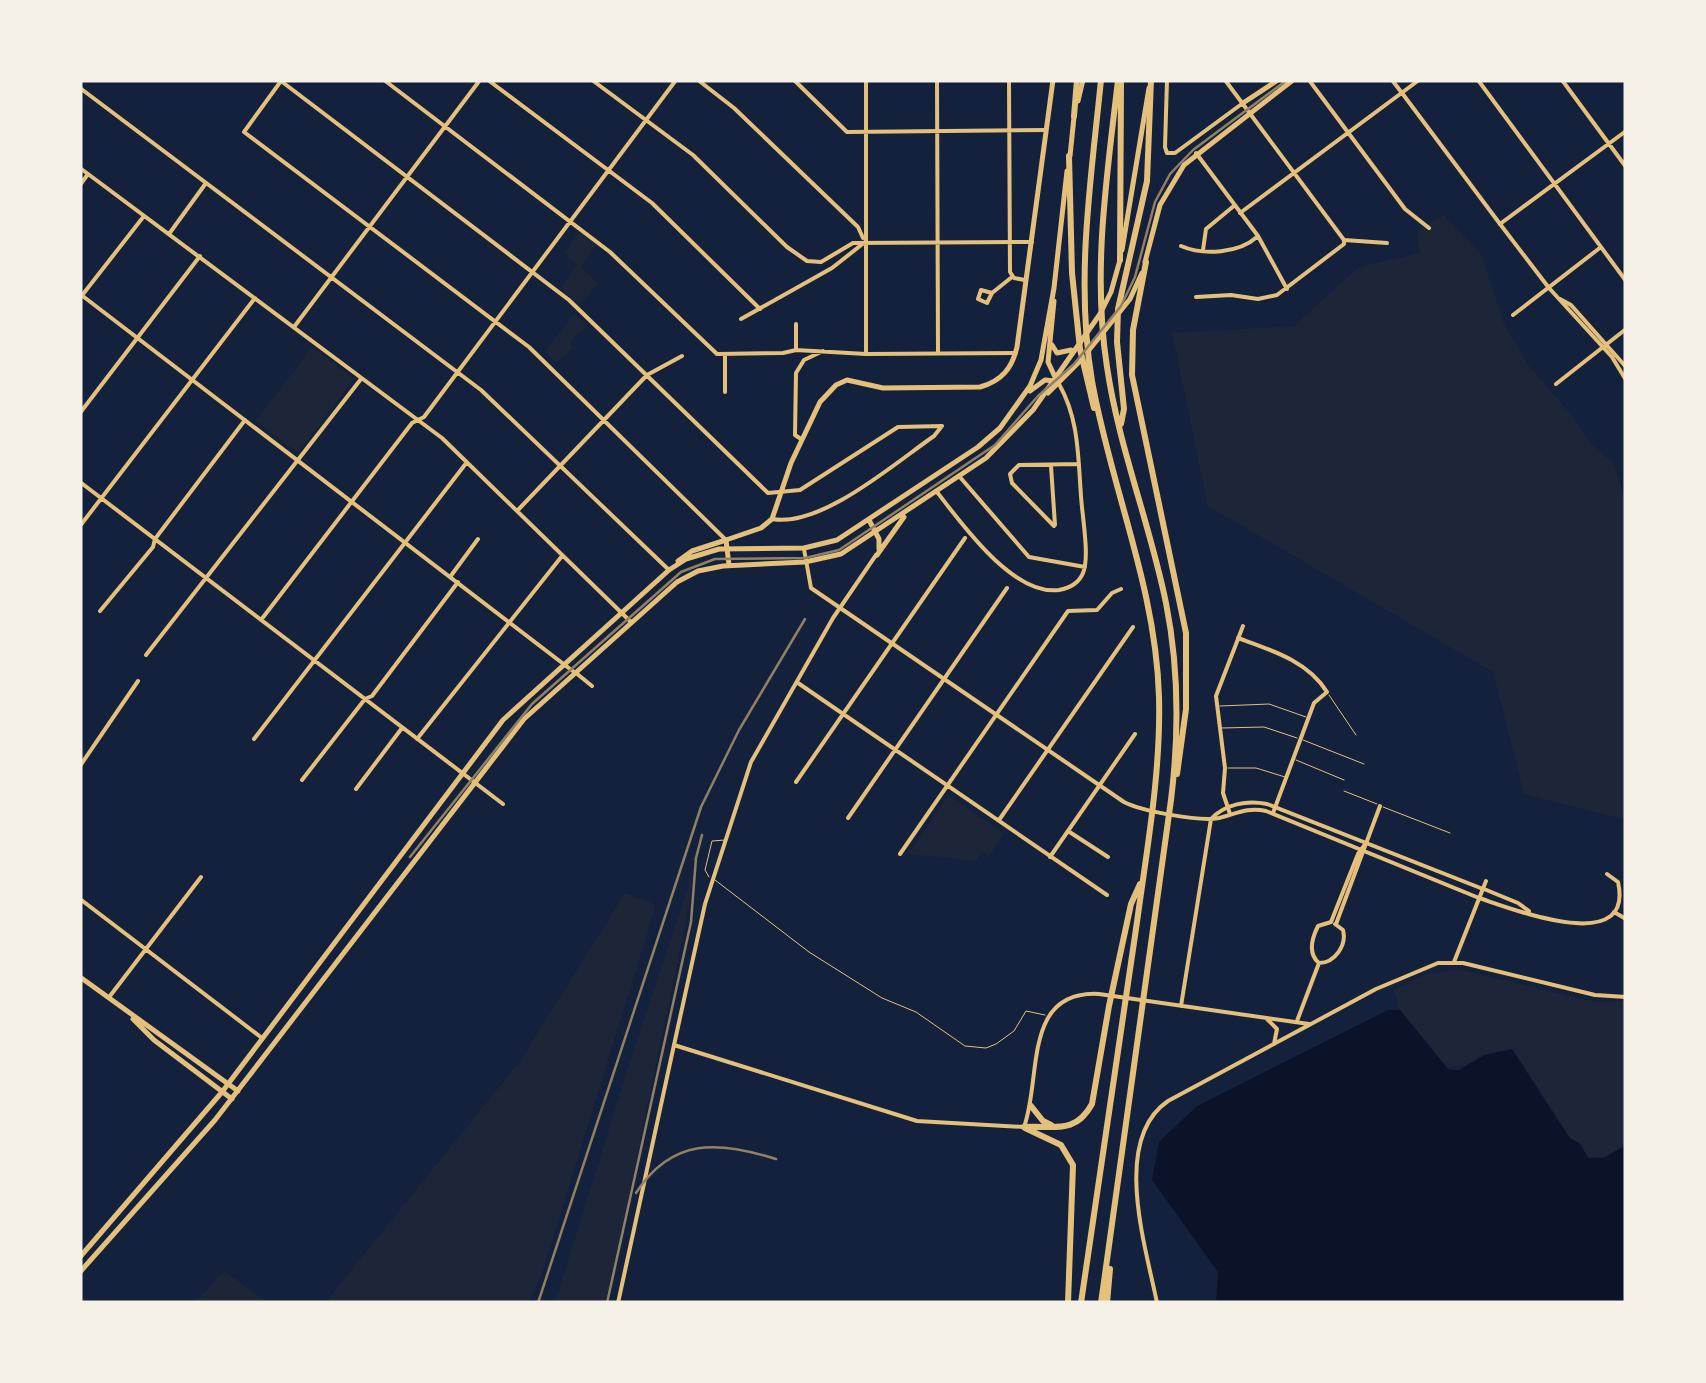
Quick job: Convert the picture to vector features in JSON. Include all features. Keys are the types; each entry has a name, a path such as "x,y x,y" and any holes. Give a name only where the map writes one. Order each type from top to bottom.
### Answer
{"highway":[{"path":"1074,116 1080,80"},
{"path":"1101,80 1084,287 1089,356 1105,436"},
{"path":"1119,80 1120,260"},
{"path":"1104,1303 1170,800 1176,708 1170,626 1105,357 1100,287 1102,230 1119,80"},
{"path":"1120,430 1124,409 1118,309 1148,182 1150,80"},
{"path":"1070,156 1071,256 1080,349 1142,570 1153,628 1159,710 1144,874 1081,1303"},
{"path":"1146,262 1132,330 1134,389 1187,645 1183,746 1170,800"},
{"path":"1030,1106 1043,1122 1068,1126 1081,1119 1094,1099 1104,1028 1132,904 1144,874"},
{"path":"1024,1128 1062,1129 1081,1119"},
{"path":"1024,1128 1061,1146 1073,1164 1068,1303"}],"main road":[{"path":"80,1258 222,1092 503,720 686,554 755,531 772,519 823,396 842,381 883,388 980,387 1000,378 1010,368 1016,353 1052,80"},
{"path":"80,1272 232,1099 531,710 677,582 698,571 729,565 805,562 841,554 1001,446 1056,381 1073,349 1106,304 1120,260 1150,80"},
{"path":"1243,103 1278,80"},
{"path":"669,570 696,555 728,548 804,548 837,540 986,440 1042,381 1066,378 1130,299 1146,262 1165,195 1184,165 1293,80"},
{"path":"1020,400 1042,360 1074,116"},
{"path":"1054,288 1048,362 1056,381"},
{"path":"1051,337 1054,350 1063,353 1073,349"},
{"path":"877,555 908,512"},
{"path":"869,520 880,545 877,555"},
{"path":"726,540 729,565"},
{"path":"80,976 238,1091"},
{"path":"128,1013 154,1040 232,1099"}],"street":[{"path":"384,80 610,252 712,352 1016,353"},
{"path":"396,89 402,80"},
{"path":"294,327 480,80"},
{"path":"488,80 652,203 760,309"},
{"path":"592,80 693,156 801,258 820,262 852,243 865,242 1032,242"},
{"path":"261,620 411,424 424,417 676,80"},
{"path":"698,80 734,108 858,227 865,242"},
{"path":"794,80 847,132 1046,130"},
{"path":"866,80 866,354"},
{"path":"937,80 938,353"},
{"path":"1010,80 1012,277"},
{"path":"1168,80 1168,153 1174,153 1243,103"},
{"path":"1225,80 1344,240 1387,243"},
{"path":"1309,80 1405,209 1429,228"},
{"path":"1392,80 1548,287 1626,367"},
{"path":"1240,213 1419,80"},
{"path":"1478,80 1626,280"},
{"path":"1562,80 1626,166"},
{"path":"726,540 530,347 244,132 281,81 569,300 768,493 800,490 893,430 912,424 942,426 934,436 827,508 795,520 772,519"},
{"path":"80,88 481,390 669,570"},
{"path":"1500,224 1626,130"},
{"path":"1196,153 1258,236 1287,288"},
{"path":"80,168 418,420 518,510 631,622"},
{"path":"80,185 88,174"},
{"path":"169,234 206,183"},
{"path":"1203,250 1206,229 1235,205"},
{"path":"144,216 81,296 592,686"},
{"path":"1181,246 1203,250 1245,248 1258,236"},
{"path":"1196,297 1231,295 1258,300 1278,295 1342,248 1344,240"},
{"path":"741,319 832,268 865,242"},
{"path":"1513,314 1602,248"},
{"path":"80,412 200,256"},
{"path":"1012,277 1026,281"},
{"path":"992,293 1012,277"},
{"path":"80,526 255,298"},
{"path":"796,324 796,350"},
{"path":"1556,384 1626,329"},
{"path":"1605,346 1626,380"},
{"path":"802,440 795,435 796,373 804,360 823,352"},
{"path":"725,392 726,354"},
{"path":"518,510 647,376 682,356"},
{"path":"146,654 362,378"},
{"path":"937,492 996,561 1024,582 1050,590 1077,582 1085,568 1074,416 1056,381"},
{"path":"100,611 245,420"},
{"path":"254,739 467,462"},
{"path":"1051,466 1057,522 1054,526 1012,483 1011,471 1023,464 1079,464"},
{"path":"959,476 1030,557 1085,568"},
{"path":"80,482 502,804"},
{"path":"1042,516 1050,514 1055,505"},
{"path":"796,782 966,538"},
{"path":"450,576 478,539"},
{"path":"804,548 811,588 1099,786 1137,808 1211,819 1248,809 1274,810"},
{"path":"618,1303 700,924 751,762 840,606 877,555"},
{"path":"418,740 562,556"},
{"path":"302,780 458,582"},
{"path":"848,818 1007,588"},
{"path":"900,854 1068,611 1097,610 1121,588"},
{"path":"1230,814 1222,793 1225,768 1216,706 1219,685 1243,626"},
{"path":"998,821 1133,627"},
{"path":"1238,638 1286,656 1318,677 1327,692 1314,703 1274,810"},
{"path":"80,766 138,681"},
{"path":"797,682 1107,895"},
{"path":"356,789 402,728"},
{"path":"1050,857 1135,734"},
{"path":"1182,1006 1211,819 1227,807 1254,802 1479,898 1550,921 1593,924 1614,912 1620,892 1618,882 1607,874"},
{"path":"1333,923 1380,806"},
{"path":"1068,832 1108,857"},
{"path":"1364,847 1510,899 1533,914"},
{"path":"108,998 202,877"},
{"path":"1454,962 1486,881"},
{"path":"1507,906 1510,899"},
{"path":"80,900 262,1038"},
{"path":"1614,912 1626,919"},
{"path":"1318,963 1311,942 1318,926 1333,923"},
{"path":"1318,963 1328,962 1340,951 1345,936 1333,923"},
{"path":"1158,1303 1137,1196 1137,1172 1146,1125 1168,1101 1414,970 1438,963 1454,962 1595,995 1626,996"},
{"path":"1290,1037 1318,963"},
{"path":"674,1045 913,1120 1024,1128 1040,1036 1048,1016 1061,1002 1082,994 1309,1024"},
{"path":"1263,1017 1276,1029 1278,1036 1272,1047"}],"lane":[{"path":"1327,692 1356,736"},
{"path":"1216,706 1269,704 1308,718"},
{"path":"1222,728 1264,726 1364,764"},
{"path":"1293,759 1344,780"},
{"path":"1225,768 1256,768 1286,778"},
{"path":"1344,790 1450,833"},
{"path":"726,841 712,841 705,874 809,952 882,998 916,1012 965,1046 986,1048 996,1044 1014,1031 1026,1011 1048,1016"}],"shaded area":[{"path":"1443,215 1481,254 1504,324 1528,365 1592,445 1614,464 1626,505 1626,820 1524,794 1493,672 1208,506 1172,333 1294,326 1359,267 1420,253 1416,232"},
{"path":"580,231 597,244 581,267 598,284 579,305 560,289 577,265 564,253"},
{"path":"574,313 587,325 557,363 545,352"},
{"path":"312,347 354,379 298,453 256,421"},
{"path":"949,795 1004,834 989,856 982,852 976,861 908,854"},
{"path":"693,873 606,1303 555,1303 631,1058"},
{"path":"625,893 656,905 542,1273 529,1303 325,1303 520,1061"},
{"path":"1461,970 1596,1002 1626,1001 1626,1146 1604,1157 1588,1157 1581,1144 1569,1139 1512,1050 1446,1068 1399,1009 1394,990 1426,974"},
{"path":"1388,1010 1400,1010 1449,1070 1459,1070 1484,1055 1512,1049 1570,1138 1580,1144 1588,1158 1604,1158 1626,1145 1626,1303 1216,1303 1218,1272 1152,1180 1159,1142 1197,1106"},
{"path":"224,1271 268,1303 195,1303"}],"tram line":[{"path":"410,857 532,704 681,572 715,559 805,558 839,550 995,445 1038,396 1074,364 1121,306 1135,277 1155,202 1170,174 1193,150 1287,80"}],"railway":[{"path":"538,1303 701,807 739,730 805,619"},
{"path":"607,1303 691,922 696,858 702,835"},
{"path":"636,1193 665,1162 698,1148 735,1149 776,1159"}]}
